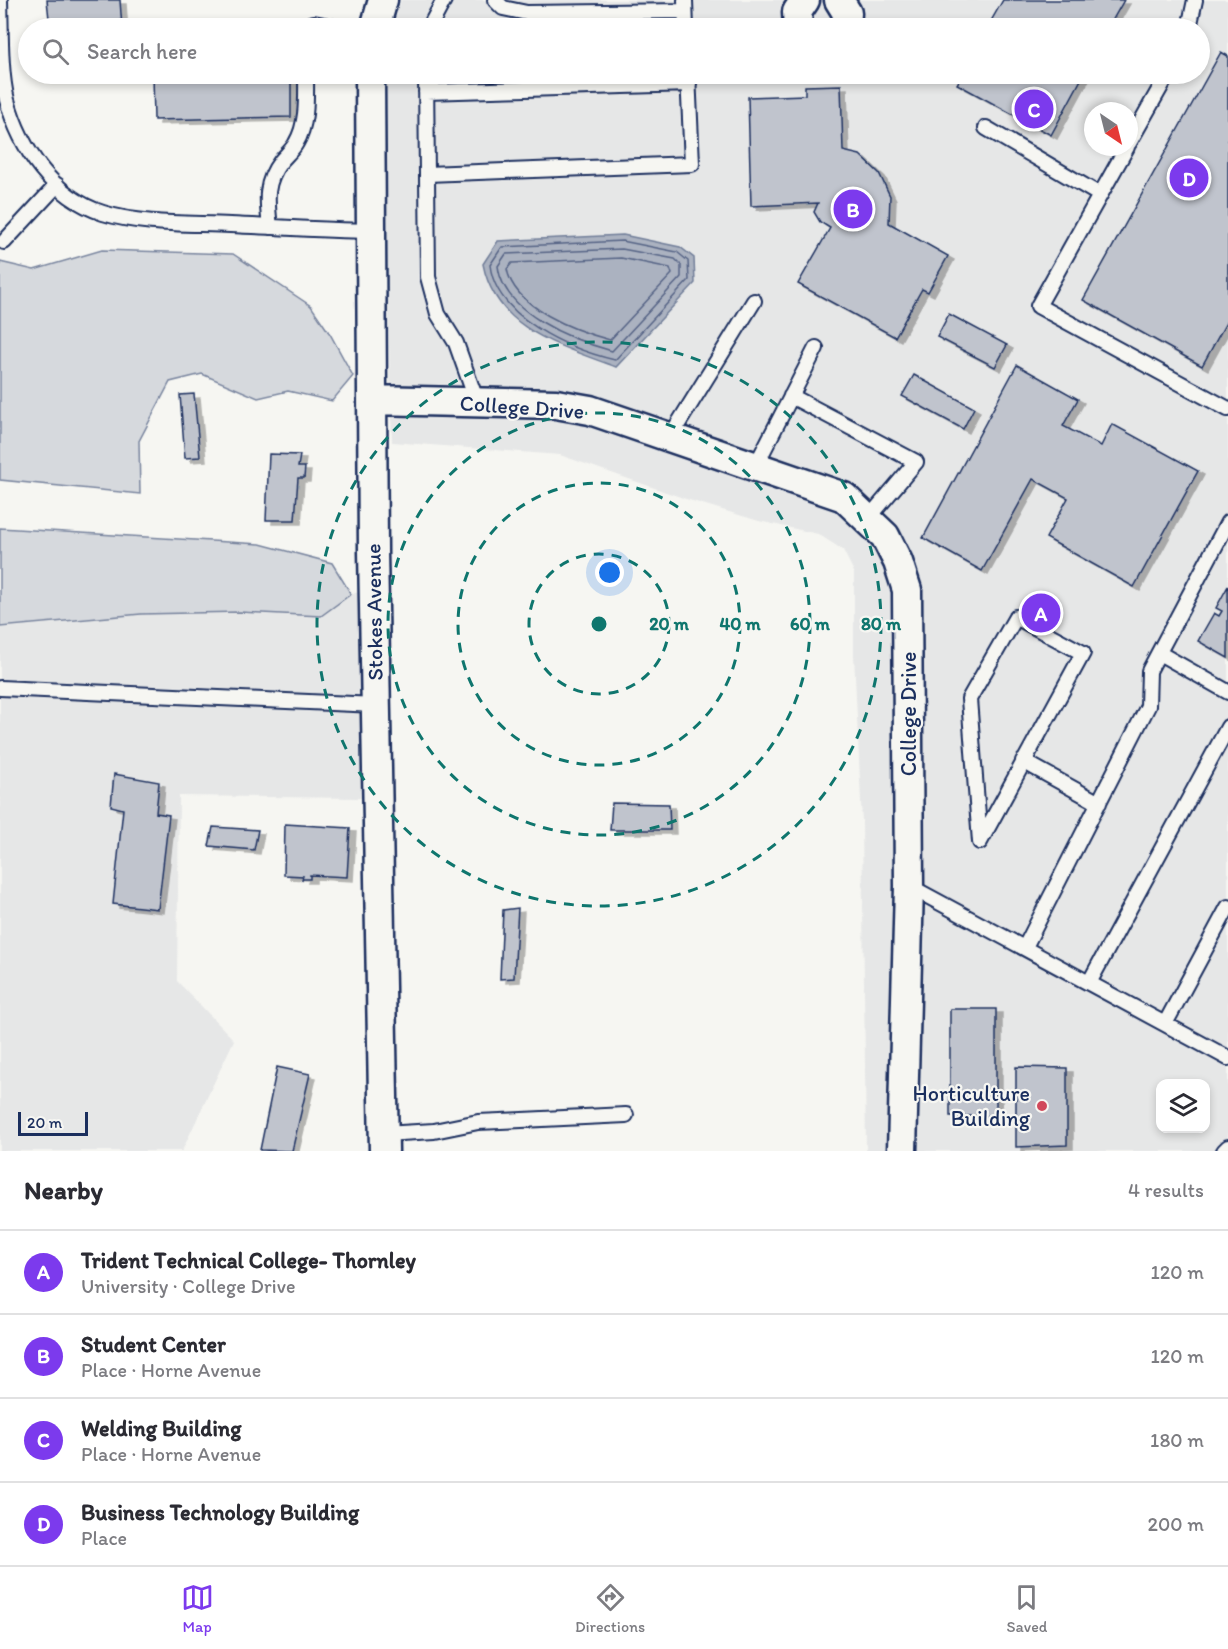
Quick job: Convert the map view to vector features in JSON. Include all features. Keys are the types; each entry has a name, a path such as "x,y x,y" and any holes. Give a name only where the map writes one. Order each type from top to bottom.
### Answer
{"street":[{"path":"378,18 383,0"},
{"path":"797,18 797,12 805,0"},
{"path":"839,0 847,13 847,18"},
{"name":"Stokes Avenue","path":"370,84 376,705 384,1142"},
{"name":"College Drive","path":"373,400 556,404 590,410 844,497 885,536 898,562 907,591 909,886 902,1151"}],"lane":[{"path":"0,0 6,99 23,141 36,163 57,185 103,213 174,224 370,231"},
{"path":"434,18 444,0"},
{"path":"495,0 503,8 527,14 685,6"},
{"path":"527,14 534,0"},
{"path":"1191,18 1195,0"},
{"path":"270,227 266,191 270,176 296,143 303,126 307,101 306,84"},
{"path":"426,84 428,277 438,315 456,343 477,402"},
{"path":"426,92 588,84"},
{"path":"427,174 692,164 689,84"},
{"path":"1138,127 1162,84"},
{"path":"986,128 1100,195"},
{"path":"1122,156 1038,306 1228,409"},
{"path":"4,242 57,185"},
{"path":"670,437 754,301"},
{"path":"755,466 816,348"},
{"path":"791,396 916,462 867,520"},
{"path":"1025,947 1148,706 1149,671 1228,522"},
{"path":"1016,617 1083,653 1023,761 980,842 969,699 1016,617"},
{"path":"1159,652 1228,692"},
{"path":"0,688 376,705"},
{"path":"1089,983 1228,727"},
{"path":"1023,761 1099,802"},
{"path":"909,886 1228,1058"},
{"path":"1165,1024 1228,907"},
{"path":"384,1142 478,1122 626,1115"},
{"path":"1224,1151 1228,1147"}],"shaded area":[{"path":"401,0 1228,0 1228,1151 866,1151 862,822 854,655 854,572 843,550 818,534 759,521 686,499 560,455 392,442 383,143 385,84 1210,84 1210,18 396,18"},
{"path":"102,250 233,254 311,306 330,334 353,376 332,401 288,391 258,398 202,374 170,382 139,441 140,494 0,480 0,262 34,270"},
{"path":"0,528 260,544 332,563 351,594 321,616 240,612 141,614 0,627"},
{"path":"359,592 363,798 179,796 177,981 234,1040 182,1151 0,1151 0,627 141,614 240,612 320,616 351,594"}],"water":[{"path":"623,235 680,247 694,258 695,283 616,367 553,343 516,320 490,287 483,264 498,241"}],"building":[{"path":"47,0 120,0 121,18 49,18"},
{"path":"1003,0 1124,0 1114,18 993,18"},
{"path":"1221,52 1228,56 1228,319 1202,366 1083,300 1203,84 1210,84 1210,72"},
{"path":"153,84 291,84 291,117 154,120"},
{"path":"957,84 1079,84 1051,135"},
{"path":"841,85 843,151 860,155 879,173 890,196 889,223 948,256 928,292 922,289 895,337 798,284 830,228 820,222 814,212 818,203 751,206 748,97 805,95 805,86"},
{"path":"949,314 1007,345 995,367 937,337"},
{"path":"1017,365 1078,399 1063,426 1101,446 1112,424 1198,471 1134,587 1046,538 1068,498 1033,479 982,571 923,538"},
{"path":"914,375 974,408 963,429 902,396"},
{"path":"194,394 200,457 185,458 180,395"},
{"path":"269,454 300,455 298,467 305,467 304,478 298,478 295,520 266,520"},
{"path":"1228,586 1228,658 1198,641 1214,613 1219,616 1222,611 1216,608"},
{"path":"114,774 159,782 156,813 169,815 158,909 113,904 123,809 111,806"},
{"path":"612,803 669,804 670,830 610,830"},
{"path":"285,824 350,828 347,877 310,875 310,879 302,879 303,876 284,875"},
{"path":"213,827 258,830 254,850 209,846"},
{"path":"518,908 514,978 500,979 503,910"},
{"path":"950,1009 996,1009 996,1116 950,1116"},
{"path":"277,1067 310,1074 292,1151 260,1150"},
{"name":"Horticulture Building","path":"1016,1067 1067,1068 1067,1145 1016,1147"}],"place":[{"name":"Welding Building","path":"1034,109"},
{"name":"Business Technology Building","path":"1189,178"},
{"name":"Student Center","path":"853,209"},
{"name":"Trident Technical College- Thornley","path":"1041,613"},
{"name":"Horticulture Building","path":"1042,1106"}]}
